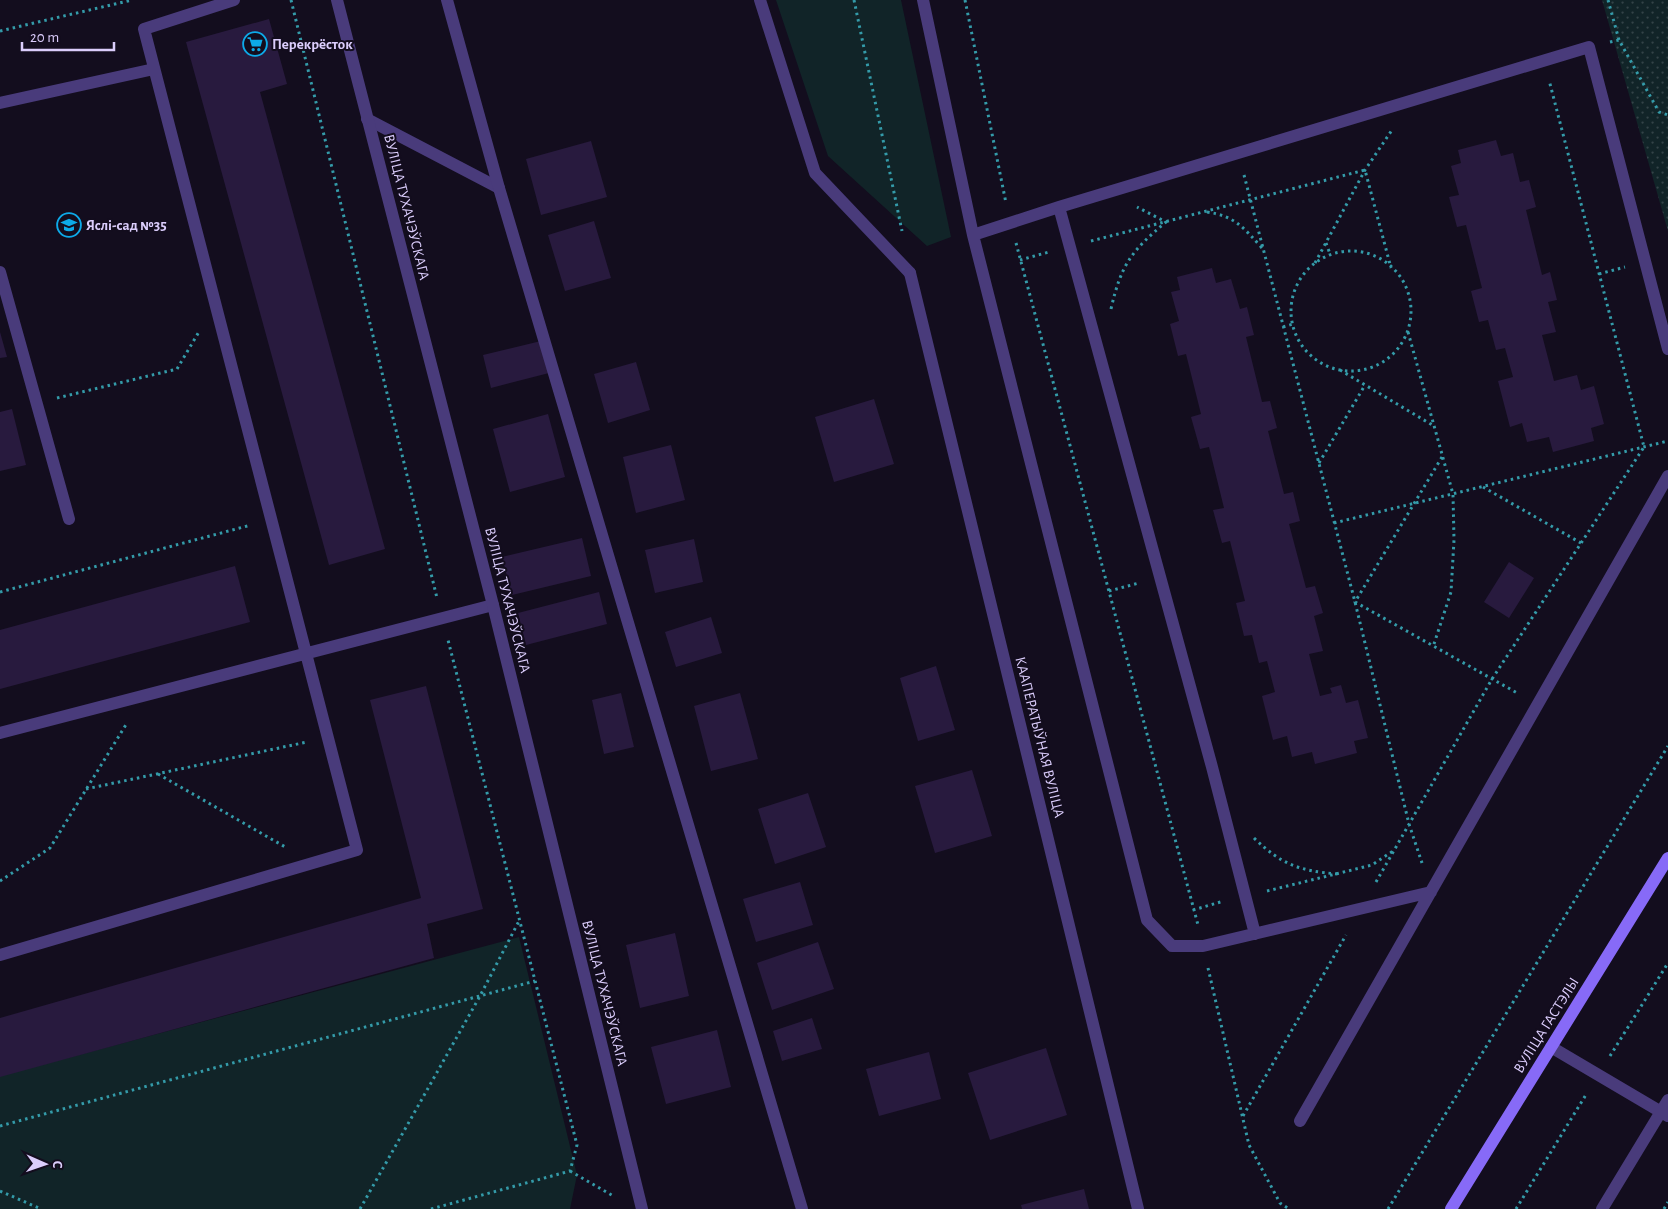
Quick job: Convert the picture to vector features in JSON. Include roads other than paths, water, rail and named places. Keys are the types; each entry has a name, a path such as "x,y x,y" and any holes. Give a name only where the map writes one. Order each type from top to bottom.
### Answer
{"main road":[{"name":"ВУЛІЦА ГАСТЭЛЫ","path":"1451,1209 1668,858"}],"street":[{"path":"0,955 357,850 144,29 234,0"},
{"name":"ВУЛІЦА ТУХАЧЭЎСКАГА","path":"337,0 493,605 642,1209"},
{"path":"446,0 499,188 802,1209"},
{"name":"КААПЕРАТЫЎНАЯ ВУЛІЦА","path":"760,0 815,173 910,273 1138,1209"},
{"path":"923,0 973,235 1147,920 1172,946 1203,946 1431,892"},
{"path":"973,235 1059,207 1589,47 1668,349"},
{"path":"0,103 154,69"},
{"path":"367,119 499,188"},
{"path":"1059,207 1212,767 1255,934"},
{"path":"0,272 68,519"},
{"path":"1300,1121 1668,476"},
{"path":"0,733 305,652 493,605"},
{"path":"1551,1047 1664,1114"},
{"path":"1602,1209 1664,1114 1668,1100"}],"place":[{"name":"Перекрёсток","path":"255,44"},
{"name":"Яслі-сад №35","path":"69,225"}]}
